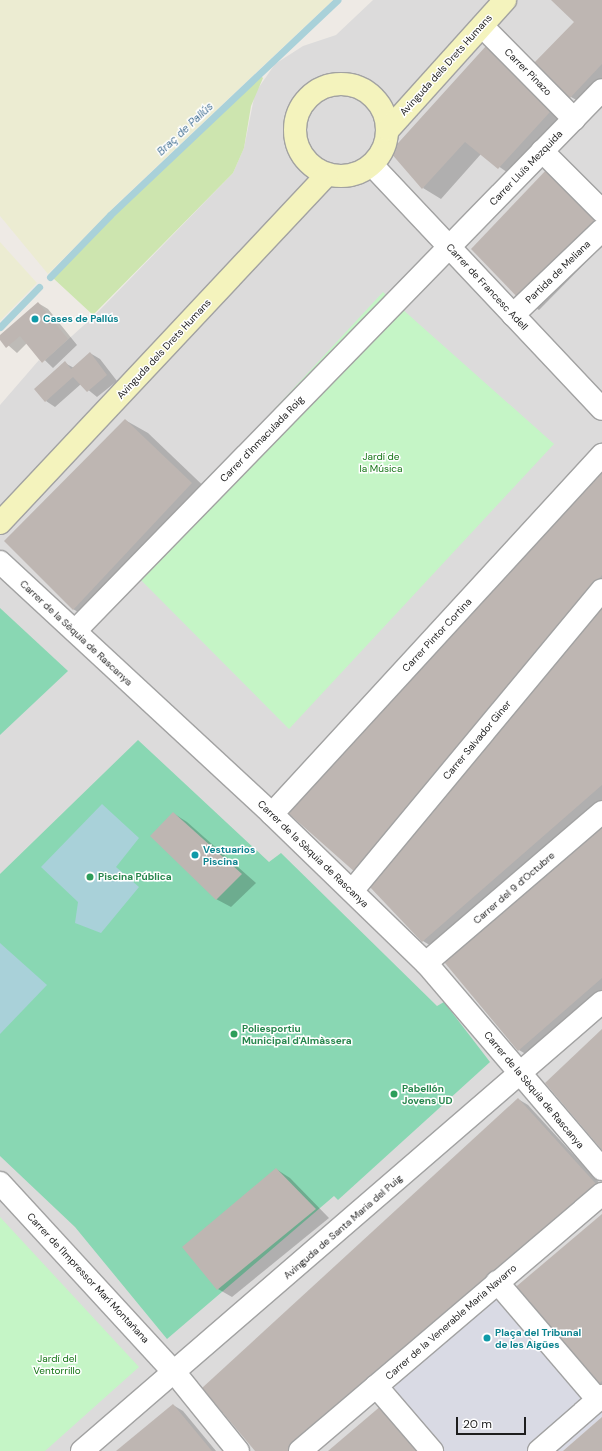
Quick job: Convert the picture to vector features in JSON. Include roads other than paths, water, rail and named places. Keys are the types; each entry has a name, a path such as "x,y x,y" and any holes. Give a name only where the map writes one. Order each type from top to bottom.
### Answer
{"street":[{"name":"Avinguda dels Drets Humans","path":"388,130 505,0"},
{"name":"Carrer Pinazo","path":"482,26 574,118"},
{"path":"351,84 365,90 385,114 388,130 383,149 372,165 350,176 327,175 313,168 302,156 295,134 298,111 320,89 351,84"},
{"name":"Carrer Lluïs Mezquida","path":"449,246 602,90"},
{"path":"542,151 602,211"},
{"name":"Carrer de Francesc Adell","path":"372,165 602,410"},
{"name":"Avinguda dels Drets Humans","path":"0,523 327,175"},
{"name":"Partida de Meliana","path":"513,315 602,230"},
{"name":"Carrer d'Inmaculada Roig","path":"75,632 449,246"},
{"name":"Carrer Pintor Cortina","path":"272,814 602,455"},
{"name":"Carrer de la Sèquia de Rascanya","path":"0,562 272,814 426,964 602,1169"},
{"name":"Carrer Salvador Giner","path":"352,891 602,590"},
{"name":"Carrer del 9 d'Octubre","path":"426,964 602,812"},
{"name":"Avinguda de Santa Maria del Puig","path":"82,1451 175,1373 602,1002"},
{"name":"Carrer de l'Impressor Marí Montañana","path":"0,1183 175,1373 238,1451"},
{"name":"Carrer de la Venerable Maria Navarro","path":"300,1451 602,1194"},
{"path":"497,1282 600,1398 539,1451"},
{"path":"376,1386 432,1451"}],"water":[{"name":"Piscina Pública","path":"102,804 139,838 116,867 139,887 101,933 75,923 78,902 41,867"},
{"path":"0,943 47,985 0,1034"}],"waterway":[{"name":"Braç de Pallús","path":"50,277 110,215 337,0"},
{"name":"Braç de Pallús","path":"0,327 39,287"}],"place":[{"name":"Cases de Pallús","path":"35,319"},
{"name":"Vestuarios Piscina","path":"195,855"},
{"name":"Piscina Pública","path":"90,877"},
{"name":"Poliesportiu Municipal d'Almàssera","path":"234,1034"},
{"name":"Pabellón Jovens UD","path":"394,1094"},
{"name":"Plaça del Tribunal de les Aigües","path":"487,1338"}],"park label":[{"name":"Jardí de la Música","path":"381,462"},
{"name":"Jardí del Ventorrillo","path":"57,1364"}]}
